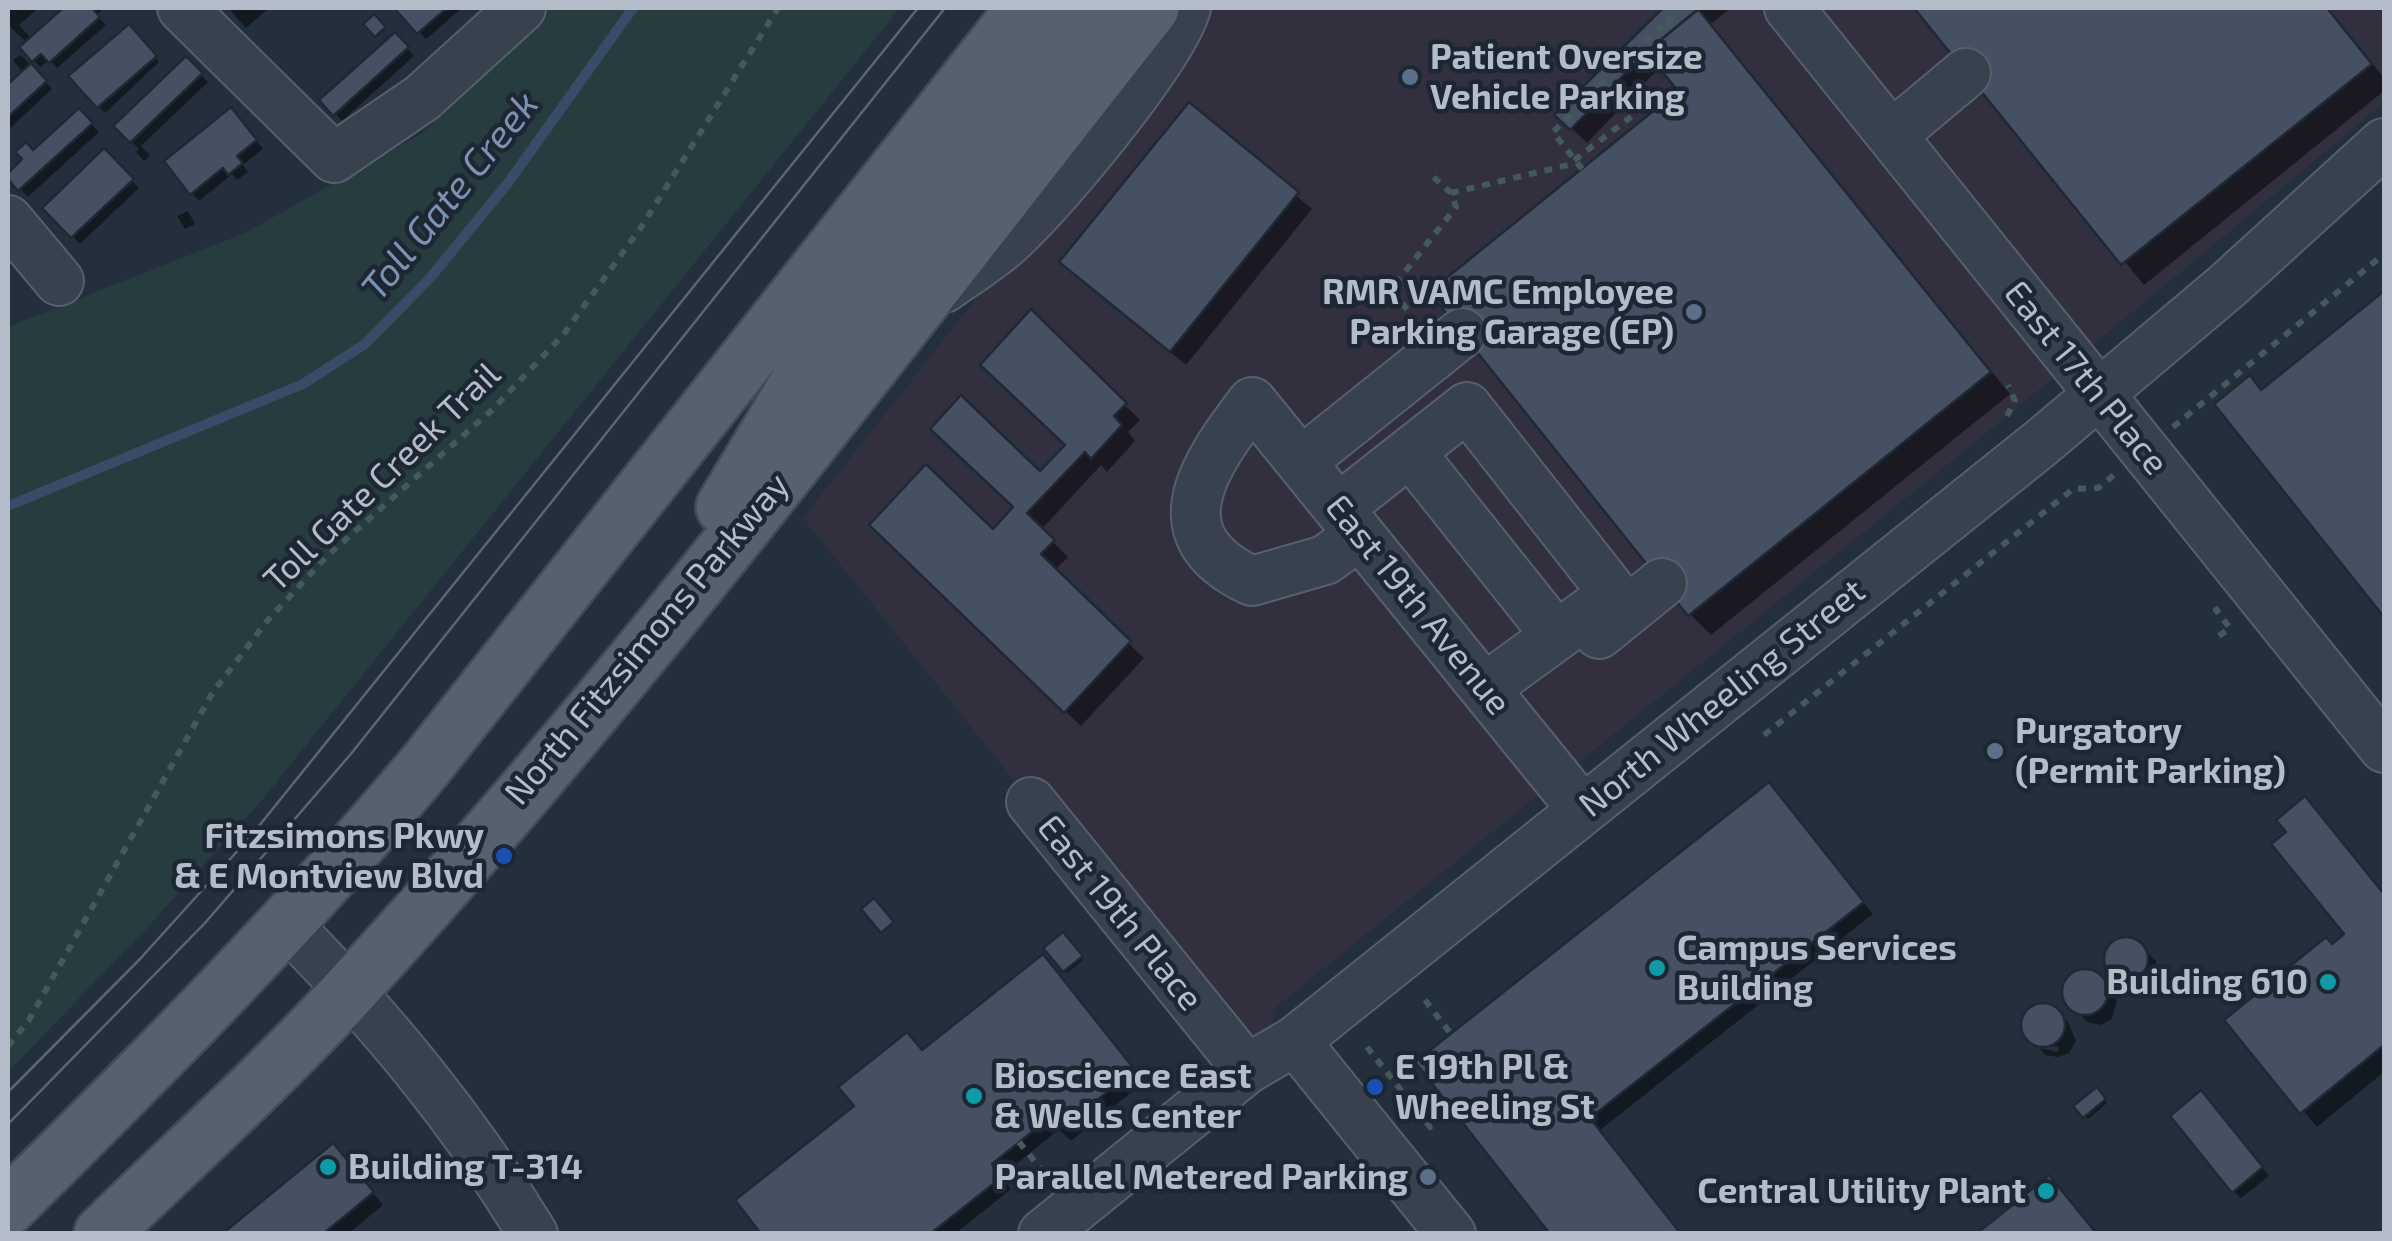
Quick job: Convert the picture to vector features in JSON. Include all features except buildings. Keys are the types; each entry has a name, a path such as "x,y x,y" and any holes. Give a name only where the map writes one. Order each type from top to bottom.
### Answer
{"main road":[{"path":"8,1207 288,926 425,766 1024,8"},
{"path":"647,644 807,365 1088,8"},
{"name":"North Fitzsimons Parkway","path":"102,1234 351,989 647,644 1151,8"}],"street":[{"path":"182,8 334,158 422,98 521,8"},
{"path":"916,306 1001,248 1038,211 1166,50 1186,8"},
{"name":"East 17th Place","path":"1789,8 2384,748"},
{"path":"1892,135 1966,73"},
{"name":"North Wheeling Street","path":"1043,1234 1246,1069 1296,1041 2099,394 2384,142"},
{"path":"8,220 59,281"},
{"path":"1302,461 1450,342"},
{"name":"East 19th Avenue","path":"1350,521 1325,560 1252,581 1210,554 1194,526 1194,505 1218,450 1252,402 1302,461 1583,810"},
{"path":"1350,521 1410,452 1466,407 1614,594 1574,626 1554,634 1494,700"},
{"path":"1410,452 1554,634"},
{"path":"1494,700 1662,583"},
{"name":"East 19th Place","path":"1031,802 1246,1069"},
{"path":"288,926 351,989 449,1106 533,1234"},
{"path":"1296,1041 1452,1234"}],"path":[{"name":"Toll Gate Creek Trail","path":"8,1046 29,1020 213,692 267,621 326,556 492,410 562,336 642,226 778,8"},
{"path":"1582,169 1553,132 1680,8"},
{"path":"1667,20 1674,29"},
{"path":"1452,193 1512,182 1576,160 1649,103"},
{"path":"1430,174 1452,193 1456,208 1392,288 1450,342"},
{"path":"2168,431 2384,254"},
{"path":"1764,735 2073,489 2098,488 2120,470"},
{"path":"1425,1000 1451,1034"},
{"path":"1367,1048 1430,1127 1452,1109"},
{"path":"1019,1142 1038,1164"}],"shaded area":[{"path":"1214,8 2384,8 2384,103 2000,422 1277,1006 1272,1023 1234,1053 803,518 975,300 1200,33"}],"green space":[{"path":"551,8 900,8 262,800 147,928 8,1072 8,327 245,233 421,134"}],"waterway":[{"name":"Toll Gate Creek","path":"8,506 303,384 365,344 430,278 508,183 633,8"}],"tram line":[{"path":"8,1092 140,959 250,837 918,8"},
{"path":"8,1124 205,923 350,755 945,8"}],"place":[{"name":"Patient Oversize Vehicle Parking","path":"1410,77"},
{"name":"RMR VAMC Employee Parking Garage (EP)","path":"1694,312"},
{"name":"Purgatory (Permit Parking)","path":"1995,751"},
{"name":"Fitzsimons Pkwy & E Montview Blvd","path":"504,856"},
{"name":"Campus Services Building","path":"1657,968"},
{"name":"Building 610","path":"2328,982"},
{"name":"E 19th Pl & Wheeling St","path":"1375,1087"},
{"name":"Bioscience East & Wells Center","path":"974,1096"},
{"name":"Building T-314","path":"328,1167"},
{"name":"Parallel Metered Parking","path":"1428,1177"},
{"name":"Central Utility Plant","path":"2046,1191"}]}
